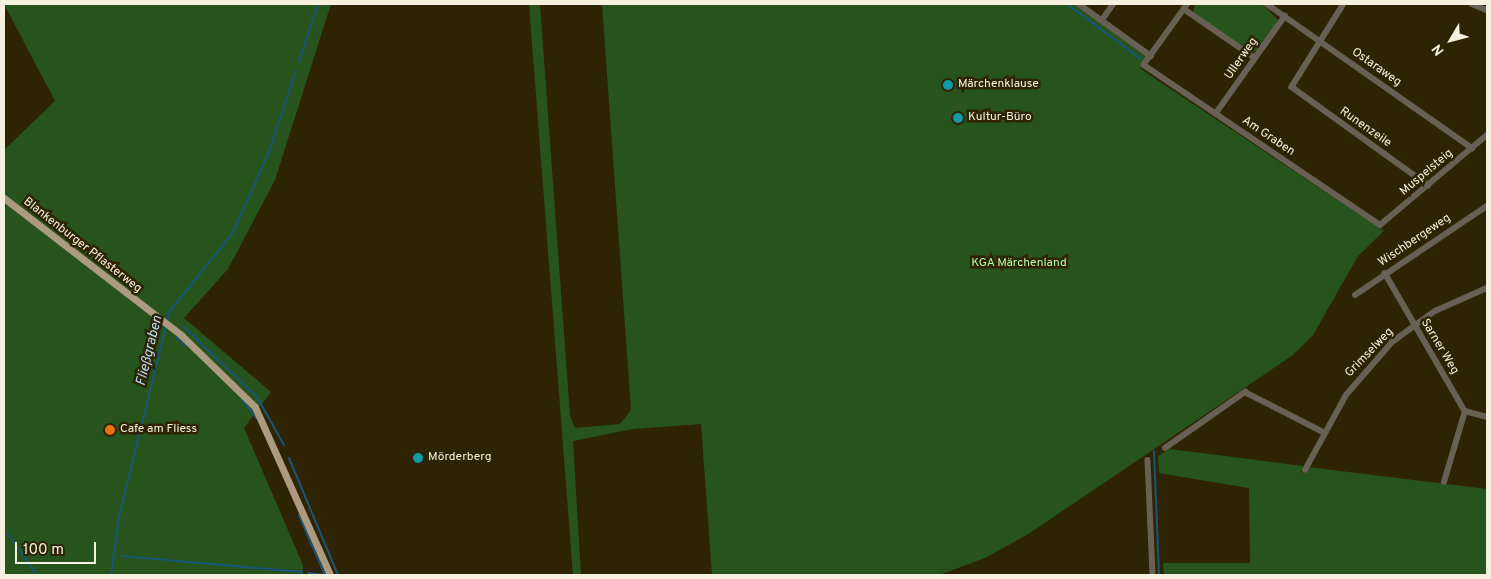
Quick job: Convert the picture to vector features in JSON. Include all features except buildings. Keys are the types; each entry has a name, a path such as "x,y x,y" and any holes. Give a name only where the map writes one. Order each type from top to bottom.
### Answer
{"main road":[{"name":"Blankenburger Pflasterweg","path":"4,198 170,326 261,415 330,575"}],"street":[{"path":"1079,4 1151,56 1186,6 1255,58"},
{"path":"1102,20 1114,4"},
{"name":"Ostaraweg","path":"1267,4 1472,148"},
{"path":"1320,41 1344,4"},
{"path":"1472,4 1487,10"},
{"name":"Ullerweg","path":"1216,113 1285,16"},
{"name":"Runenzeile","path":"1320,41 1292,87 1428,186"},
{"name":"Am Graben","path":"1151,56 1144,65 1380,225"},
{"name":"Muspelsteig","path":"1380,225 1487,135"},
{"name":"Wischbergeweg","path":"1355,295 1487,206"},
{"name":"Sarner Weg","path":"1385,273 1465,411"},
{"name":"Grimselweg","path":"1305,470 1323,432 1360,376 1414,325 1487,288"},
{"path":"1165,448 1245,392 1323,432"},
{"path":"1444,482 1465,411 1487,416"},
{"path":"1148,460 1153,575"}],"green space":[{"path":"4,4 331,4 275,180 228,269 184,318 271,392 244,428 303,565 303,575 4,575 4,150 55,101"},
{"name":"KGA Märchenland","path":"529,4 540,4 570,416 575,428 620,424 631,410 602,4 1075,4 1148,56 1140,68 1384,231 1358,256 1313,335 1293,355 1030,533 985,558 939,575 712,575 701,424 633,429 573,441 581,575 573,575"},
{"path":"1195,4 1262,4 1279,21 1258,51 1249,52 1193,13"},
{"path":"1170,449 1303,466 1301,472 1306,473 1308,467 1487,489 1487,575 1164,575 1163,563 1250,563 1249,488 1159,473 1158,456"}],"waterway":[{"name":"Fließgraben","path":"299,62 318,4"},
{"path":"1067,4 1141,59"},
{"name":"Fließgraben","path":"167,322 170,311 232,234 269,152 296,71"},
{"name":"Fließgraben","path":"111,575 119,517 166,326"},
{"path":"184,327 257,397 284,445"},
{"path":"176,337 186,345"},
{"path":"242,399 257,419"},
{"path":"1154,451 1159,575"},
{"path":"289,458 338,575"},
{"path":"299,515 325,575 308,573"},
{"path":"8,534 37,575"},
{"path":"122,556 302,572"}],"place":[{"name":"Märchenklause","path":"948,85"},
{"name":"Kultur-Büro","path":"958,118"},
{"name":"Cafe am Fliess","path":"110,430"},
{"name":"Mörderberg","path":"418,458"}]}
